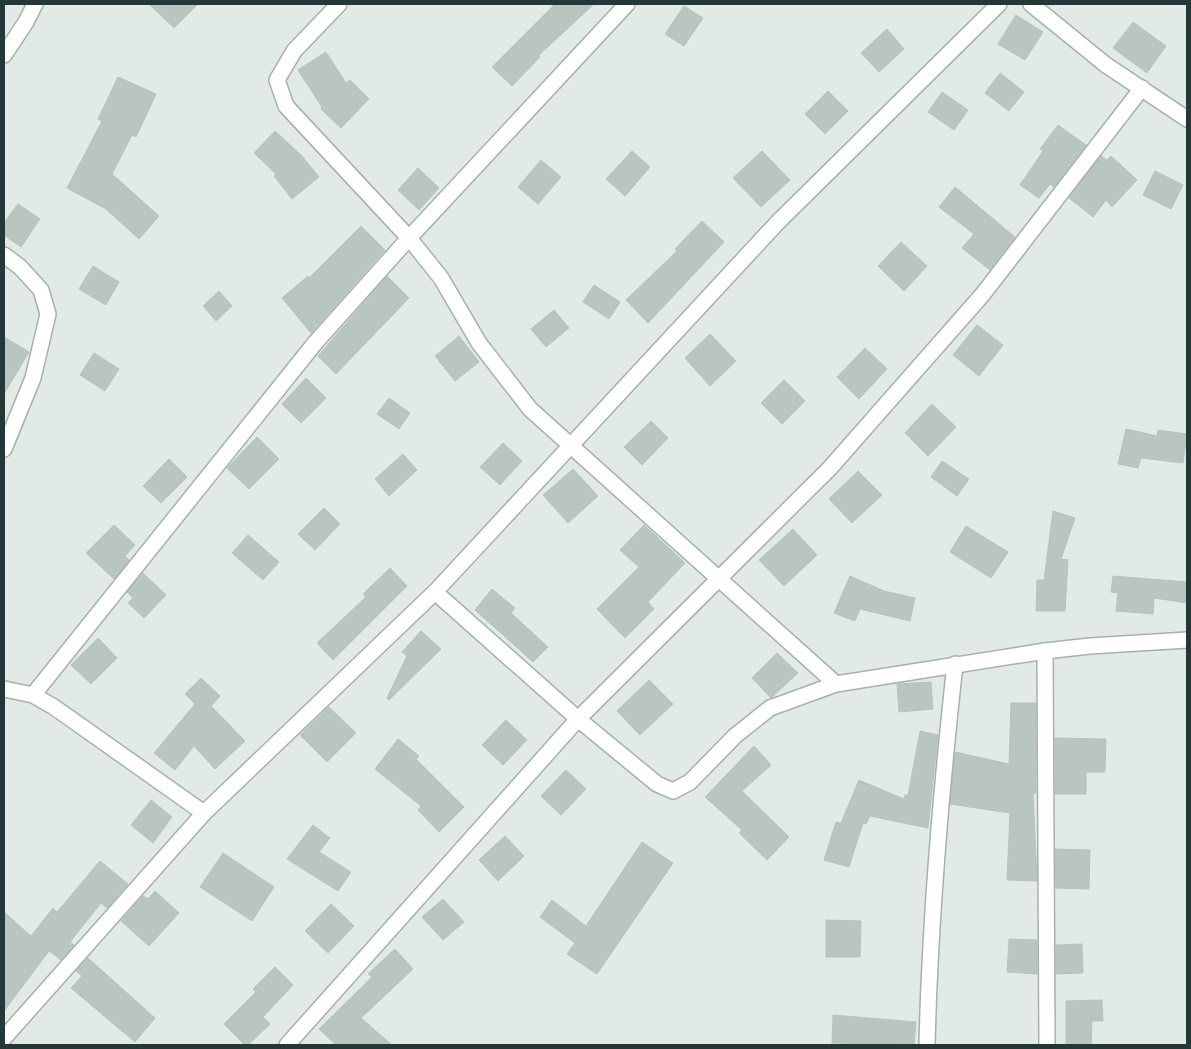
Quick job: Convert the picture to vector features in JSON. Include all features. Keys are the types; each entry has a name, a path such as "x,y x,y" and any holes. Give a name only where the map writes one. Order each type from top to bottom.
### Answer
{"street":[{"path":"4,56 35,4"},
{"path":"339,4 294,51 277,80 286,106 410,238 441,278 479,343 530,409 570,447 836,684"},
{"path":"33,695 315,343 628,4"},
{"path":"4,1038 204,813 435,592 778,222 999,4"},
{"path":"1030,4 1106,65 1187,119"},
{"path":"288,1045 578,719 830,468 983,294 1142,88"},
{"path":"4,255 20,267 41,290 48,314 33,378 4,449"},
{"path":"435,592 578,719 657,784 673,792 690,782 735,736 770,708 836,684 1045,651 1090,646 1187,640"},
{"path":"1045,651 1047,1045"},
{"path":"927,1045 930,938 938,819 955,664"},
{"path":"4,689 33,695 54,707 204,813"}],"building":[{"path":"149,4 198,4 174,28"},
{"path":"555,4 594,4 539,55 540,57 512,86 492,67"},
{"path":"684,6 703,18 684,46 665,34"},
{"path":"1016,15 1043,32 1025,60 998,44"},
{"path":"1133,22 1166,46 1147,73 1113,48"},
{"path":"887,29 904,49 879,72 861,53"},
{"path":"326,52 346,83 350,80 369,99 341,128 321,109 322,107 298,70"},
{"path":"1000,73 1024,92 1009,111 985,93"},
{"path":"118,77 156,94 136,137 132,135 112,174 159,216 139,239 106,209 67,188 102,121 98,119"},
{"path":"828,91 848,111 825,134 805,114"},
{"path":"942,92 968,110 954,130 928,112"},
{"path":"1058,125 1086,145 1054,187 1050,184 1039,198 1020,185 1043,151 1040,149"},
{"path":"275,131 301,155 319,177 292,199 274,176 276,174 254,153"},
{"path":"632,151 650,167 625,196 606,179"},
{"path":"762,151 790,180 761,207 733,178"},
{"path":"1101,156 1107,160 1111,156 1137,180 1112,207 1106,200 1093,217 1069,198"},
{"path":"541,160 561,177 538,204 518,187"},
{"path":"418,168 439,188 419,210 398,190"},
{"path":"1155,171 1183,185 1171,209 1143,195"},
{"path":"955,187 1015,237 990,270 962,248 974,234 939,207"},
{"path":"18,204 40,219 21,247 4,235 4,223"},
{"path":"702,221 724,242 648,323 626,300 677,251 675,249"},
{"path":"361,226 385,250 311,333 282,298 308,276 309,278"},
{"path":"901,242 927,266 904,291 878,266"},
{"path":"93,266 119,282 106,305 79,289"},
{"path":"387,276 409,298 336,374 318,356"},
{"path":"594,285 620,302 609,319 583,302"},
{"path":"219,291 232,306 216,321 203,306"},
{"path":"554,310 569,328 546,347 531,329"},
{"path":"977,325 1003,345 979,376 953,355"},
{"path":"710,334 736,361 710,386 685,358"},
{"path":"459,336 479,362 455,381 435,356"},
{"path":"4,337 29,352 4,394"},
{"path":"865,348 887,369 859,399 837,377"},
{"path":"94,353 119,369 105,391 80,375"},
{"path":"306,378 326,398 301,423 282,404"},
{"path":"784,380 805,401 782,424 761,403"},
{"path":"389,398 410,413 399,429 377,414"},
{"path":"932,404 956,427 928,456 905,433"},
{"path":"651,421 668,438 642,465 624,447"},
{"path":"1126,429 1157,436 1158,430 1187,434 1183,463 1141,458 1138,468 1118,464"},
{"path":"257,437 279,459 249,489 227,468"},
{"path":"503,443 522,461 500,485 480,467"},
{"path":"403,454 417,470 389,496 375,479"},
{"path":"169,459 187,477 161,503 143,486"},
{"path":"942,461 969,479 957,496 931,477"},
{"path":"573,469 598,496 568,523 543,495"},
{"path":"858,471 882,495 852,523 829,499"},
{"path":"324,508 340,524 315,550 298,534"},
{"path":"1053,511 1075,518 1061,559 1068,560 1065,611 1036,611 1037,580 1044,580"},
{"path":"114,525 135,545 125,556 129,560 114,579 86,553"},
{"path":"644,525 685,563 648,602 654,609 625,638 597,609 639,567 620,550"},
{"path":"966,526 1008,552 991,578 950,552"},
{"path":"793,529 817,555 784,586 759,560"},
{"path":"248,535 279,562 263,580 232,553"},
{"path":"390,568 407,586 333,660 317,643 366,597 363,594"},
{"path":"143,573 166,595 144,618 128,603 133,598 127,592"},
{"path":"850,576 884,591 915,598 910,621 860,609 855,621 834,613"},
{"path":"1113,576 1187,582 1187,603 1154,598 1153,614 1116,611 1118,593 1111,592"},
{"path":"492,589 515,608 511,613 548,647 533,662 475,610"},
{"path":"421,631 441,649 389,700 387,698 407,656 402,652"},
{"path":"98,638 117,658 91,684 71,665"},
{"path":"777,653 798,673 771,698 752,678"},
{"path":"201,678 220,696 211,706 245,741 215,769 194,746 175,770 154,753 195,704 185,694"},
{"path":"649,680 673,704 640,735 617,711"},
{"path":"931,682 933,709 899,712 897,684"},
{"path":"1011,703 1036,703 1036,793 1033,793 1037,881 1007,880 1010,813 950,804 955,752 1009,764"},
{"path":"329,707 356,733 327,762 300,735"},
{"path":"506,720 527,740 503,765 482,745"},
{"path":"920,731 938,735 928,828 870,816 866,824 863,823 849,867 824,860 836,822 841,823 859,780 904,799 905,795 908,795"},
{"path":"1055,738 1106,739 1105,772 1086,772 1086,794 1055,794"},
{"path":"398,739 419,756 416,759 464,807 439,832 418,810 421,806 375,769"},
{"path":"754,746 771,765 742,791 789,837 767,860 739,833 742,830 705,797"},
{"path":"566,770 586,789 561,815 541,796"},
{"path":"151,800 172,817 153,843 131,825"},
{"path":"313,825 330,838 319,852 351,872 338,891 287,859"},
{"path":"505,836 524,856 498,881 479,860"},
{"path":"642,842 673,863 597,974 567,954 575,943 540,917 552,900 586,926"},
{"path":"1055,849 1090,850 1089,889 1056,888"},
{"path":"223,853 274,887 252,921 200,887"},
{"path":"100,861 128,884 107,908 101,903 70,942 74,945 61,960 49,951 4,1011 4,912 31,936 53,908 57,912"},
{"path":"155,891 179,913 149,946 121,921 143,896 148,899"},
{"path":"443,899 464,922 443,940 422,917"},
{"path":"331,904 354,926 328,953 305,931"},
{"path":"826,920 861,921 860,957 826,957"},
{"path":"1009,939 1037,940 1037,974 1007,972"},
{"path":"1082,944 1083,973 1056,974 1056,945"},
{"path":"395,949 413,969 361,1018 392,1045 336,1045 319,1029 372,977 368,974"},
{"path":"88,958 155,1018 135,1042 71,988 82,976 76,971"},
{"path":"275,967 293,985 263,1017 270,1024 248,1045 245,1045 224,1024 256,992 253,989"},
{"path":"1102,1000 1103,1021 1092,1021 1091,1045 1066,1045 1066,1001"},
{"path":"833,1015 916,1022 914,1045 832,1043"}]}
